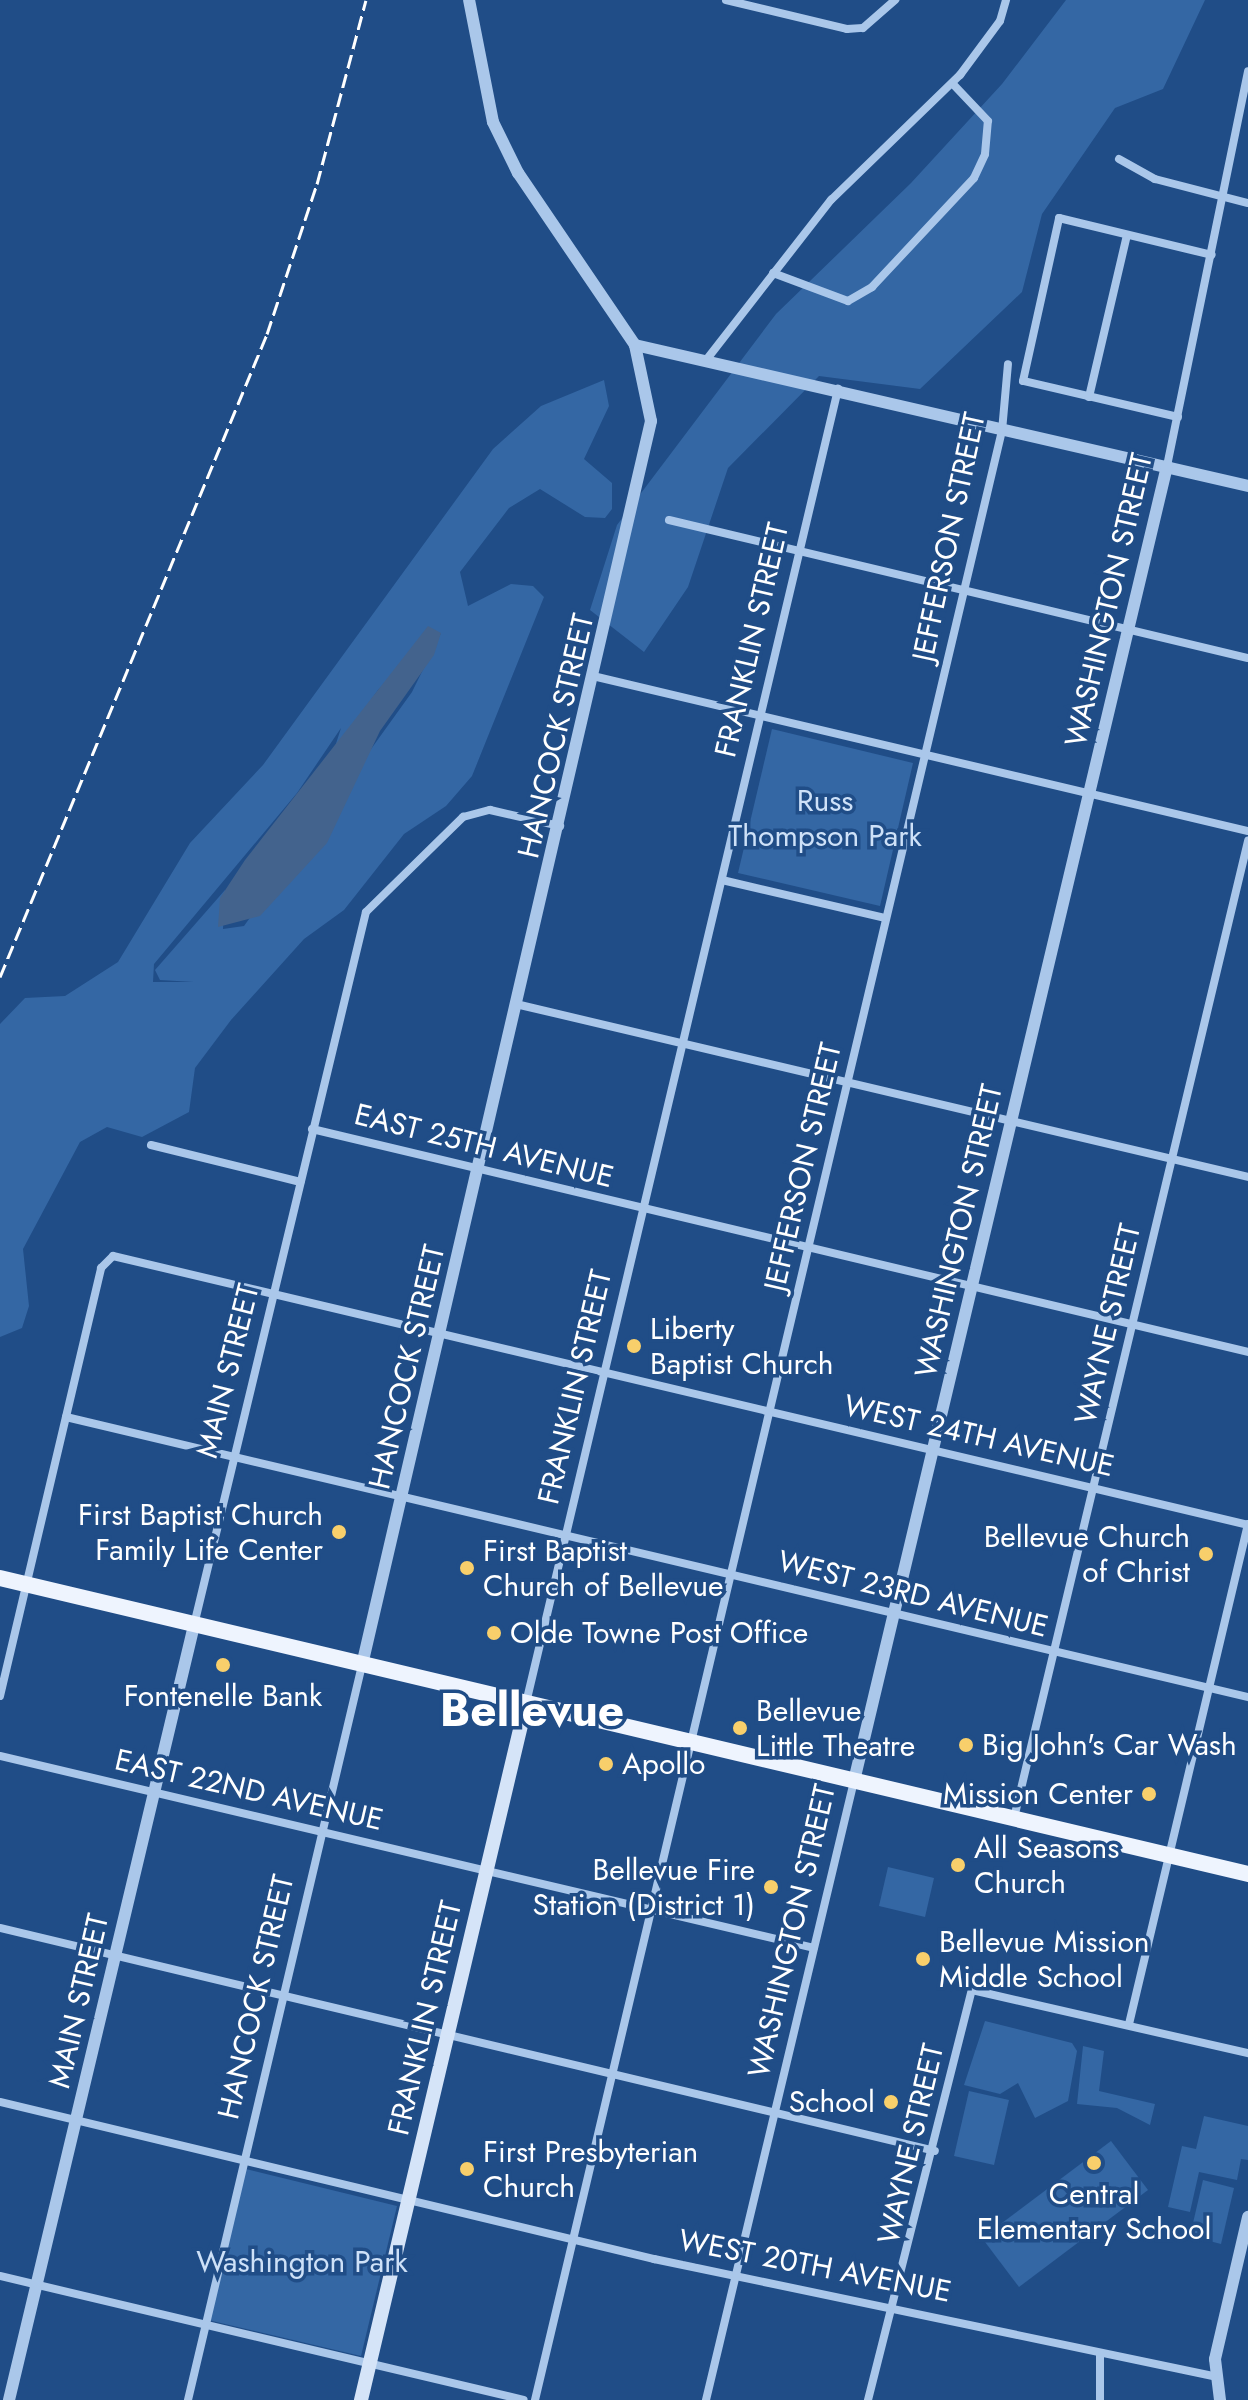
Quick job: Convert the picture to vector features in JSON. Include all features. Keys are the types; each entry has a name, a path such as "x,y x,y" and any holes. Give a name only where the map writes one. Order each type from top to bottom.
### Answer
{"main road":[{"path":"0,1578 1248,1874"},
{"name":"FRANKLIN STREET","path":"361,2400 526,1704"}],"street":[{"name":"HANCOCK STREET","path":"188,2400 649,455 649,395 635,345 505,148 482,86 469,0"},
{"path":"726,0 863,28 895,0"},
{"path":"707,359 831,200 952,83 995,28 1006,0"},
{"name":"WASHINGTON STREET","path":"706,2400 1167,466 1248,71"},
{"path":"773,273 848,301 872,287 974,178 985,154 988,121 952,83"},
{"path":"1238,117 1248,119"},
{"path":"1119,159 1155,179 1248,203"},
{"path":"1178,417 1023,381 1059,218 1212,255"},
{"path":"1089,397 1127,235"},
{"path":"635,345 838,386 1002,431 1248,486"},
{"name":"JEFFERSON STREET","path":"535,2400 1002,431 1008,364"},
{"name":"FRANKLIN STREET","path":"526,1704 838,386"},
{"path":"669,520 1248,658"},
{"path":"597,677 1248,831"},
{"name":"MAIN STREET","path":"9,2400 117,1958 359,929 373,902 463,817 490,810 561,826"},
{"name":"WAYNE STREET","path":"1014,1819 1248,841"},
{"path":"722,880 885,918"},
{"path":"520,1005 1248,1177"},
{"name":"EAST 25TH AVENUE","path":"312,1129 1248,1352"},
{"path":"151,1145 300,1182"},
{"name":"WEST 24TH AVENUE","path":"66,1417 106,1260 123,1257 1248,1525"},
{"path":"0,1696 66,1417"},
{"name":"WEST 23RD AVENUE","path":"66,1417 1248,1697"},
{"path":"1248,1525 1129,2024 1248,2053"},
{"name":"EAST 22ND AVENUE","path":"0,1756 814,1948"},
{"path":"0,1928 935,2151"},
{"name":"WAYNE STREET","path":"868,2400 935,2151 972,1990 1129,2024"},
{"name":"WEST 20TH AVENUE","path":"0,2102 736,2276 1213,2376"},
{"path":"1220,2400 1213,2376 1248,2217"},
{"path":"0,2276 524,2400"},
{"path":"1100,2353 1100,2400"}],"green space":[{"path":"1066,0 1205,0 1163,89 1115,108 1042,214 1022,292 920,389 819,376 728,468 688,587 644,652 590,610 617,525 776,314 911,183 1002,84"},
{"path":"604,380 609,406 584,459 612,483 612,509 605,518 585,517 540,489 509,508 460,572 468,606 511,584 533,586 544,597 472,776 446,806 404,834 344,910 304,939 231,1020 195,1068 189,1112 142,1137 107,1127 80,1142 23,1249 29,1306 22,1328 0,1337 0,1024 25,998 65,996 118,962 190,843 263,765 493,449 541,406","holes":["441,633 412,692 244,926 223,929 225,890 155,970 160,980 194,982 153,982 154,964 297,793 341,728 333,753 378,690"]},
{"name":"Russ Thompson Park","path":"772,729 913,763 880,906 738,873"},
{"path":"888,1867 934,1878 925,1917 879,1906"},
{"path":"985,2021 1072,2043 1077,2051 1068,2101 1035,2118 1018,2083 1000,2094 964,2085"},
{"path":"1083,2046 1104,2051 1099,2091 1155,2104 1150,2125 1117,2108 1077,2104"},
{"path":"969,2091 1009,2100 994,2165 954,2156"},
{"path":"1204,2116 1248,2126 1248,2160 1241,2159 1237,2180 1199,2172 1190,2212 1168,2207 1182,2146 1196,2149"},
{"path":"1111,2141 1148,2190 1019,2287 982,2238"},
{"name":"Washington Park","path":"242,2168 397,2206 361,2356 208,2320"},
{"path":"1203,2180 1234,2188 1221,2244 1190,2236"}],"shaded area":[{"path":"428,626 441,633 434,655 380,731 327,843 260,916 218,927 220,898 245,860"}],"railway":[{"path":"0,977 267,334 317,184 366,0"}],"place":[{"name":"Liberty Baptist Church","path":"634,1346"},
{"name":"First Baptist Church Family Life Center","path":"339,1532"},
{"name":"Bellevue Church of Christ","path":"1206,1554"},
{"name":"First Baptist Church of Bellevue","path":"467,1568"},
{"name":"Olde Towne Post Office","path":"494,1633"},
{"name":"Fontenelle Bank","path":"223,1665"},
{"name":"Bellevue Little Theatre","path":"740,1728"},
{"name":"Big John's Car Wash","path":"966,1745"},
{"name":"Apollo","path":"606,1764"},
{"name":"Mission Center","path":"1149,1794"},
{"name":"All Seasons Church","path":"958,1865"},
{"name":"Bellevue Fire Station (District 1)","path":"771,1887"},
{"name":"Bellevue Mission Middle School","path":"923,1959"},
{"name":"School","path":"891,2102"},
{"name":"Central Elementary School","path":"1094,2163"},
{"name":"First Presbyterian Church","path":"467,2169"}],"district":[{"name":"Bellevue","path":"532,1710"}]}
